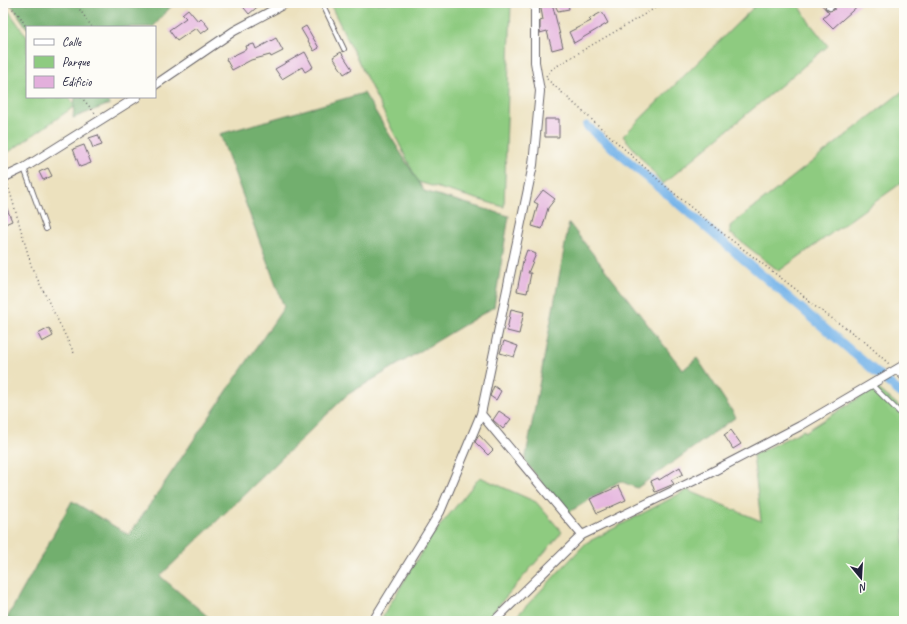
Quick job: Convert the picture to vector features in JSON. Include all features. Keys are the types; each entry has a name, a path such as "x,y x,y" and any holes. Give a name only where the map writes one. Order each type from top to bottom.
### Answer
{"street":[{"path":"156,84 234,31 286,3"},
{"path":"373,621 440,512 481,414 533,165 540,92 536,69 536,3"},
{"path":"4,178 24,168 102,121 136,98"},
{"path":"494,621 582,535 710,473 800,426 904,364"},
{"path":"481,414 582,535"}],"lane":[{"path":"322,3 344,49"},
{"path":"24,168 46,229"},
{"path":"893,371 904,379"},
{"path":"874,382 904,418"}],"path":[{"path":"7,3 20,16 26,27"},
{"path":"75,3 91,26"},
{"path":"545,77 552,69 664,3"},
{"path":"536,69 663,184 717,229 798,291 813,305 864,341 893,371"},
{"path":"82,98 102,121"},
{"path":"4,178 6,177 32,268 74,353"}],"green space":[{"path":"3,3 26,36 26,98 70,98 75,106 3,156"},
{"path":"10,3 174,3 154,26 26,27"},
{"path":"327,3 511,3 504,207 418,182 331,6"},
{"path":"758,3 798,3 809,22 828,46 663,184 623,136"},
{"path":"904,90 904,181 779,271 730,233 730,226"},
{"path":"364,93 424,191 509,216 494,307 347,395 160,576 213,621 10,621 7,618 72,501 129,535 284,307 220,134"},
{"path":"75,98 107,98 110,104 73,118"},
{"path":"569,223 683,370 697,358 736,417 637,488 620,481 566,514 525,461"},
{"path":"876,387 904,410 904,621 512,621 586,543 687,490 761,521 753,455 804,430 805,432"},
{"path":"480,477 536,502 562,532 485,621 380,621 430,538"}],"building":[{"path":"240,3 262,3 249,14"},
{"path":"540,3 552,3 563,47 552,50 547,31 540,33 540,21 543,20"},
{"path":"554,3 568,3 569,9 558,11"},
{"path":"820,3 826,3 825,8 829,11 834,10 838,3 861,3 833,28 823,18 829,13"},
{"path":"188,9 198,21 201,18 209,28 201,34 196,28 177,41 169,30 186,18 182,14"},
{"path":"602,12 608,23 574,43 569,32 591,21 589,19"},
{"path":"306,26 319,48 314,51 301,29"},
{"path":"276,38 283,51 271,57 270,55 251,60 232,70 226,59 247,49 246,46 254,44 256,49"},
{"path":"305,52 313,67 305,72 302,67 282,79 275,69"},
{"path":"341,52 352,69 344,74 333,57"},
{"path":"545,119 559,119 559,137 545,137"},
{"path":"98,135 102,145 93,148 89,138"},
{"path":"84,145 91,163 80,167 73,149"},
{"path":"48,168 52,176 43,180 39,172"},
{"path":"543,190 555,199 548,208 542,229 532,226 538,204 534,202"},
{"path":"3,199 12,221 3,225"},
{"path":"527,250 536,254 528,273 531,273 527,293 517,291 523,261"},
{"path":"511,309 524,312 519,334 507,331"},
{"path":"49,328 53,336 42,342 38,334"},
{"path":"504,341 518,346 514,357 500,353"},
{"path":"494,386 501,391 496,400 490,396"},
{"path":"499,411 511,419 503,429 493,420"},
{"path":"731,430 741,444 733,449 724,435"},
{"path":"479,435 493,450 488,455 475,442"},
{"path":"680,467 683,474 671,480 674,484 655,492 651,481 658,478 659,480"},
{"path":"619,486 626,500 597,513 590,499"}],"waterway":[{"path":"587,126 904,396"}]}
